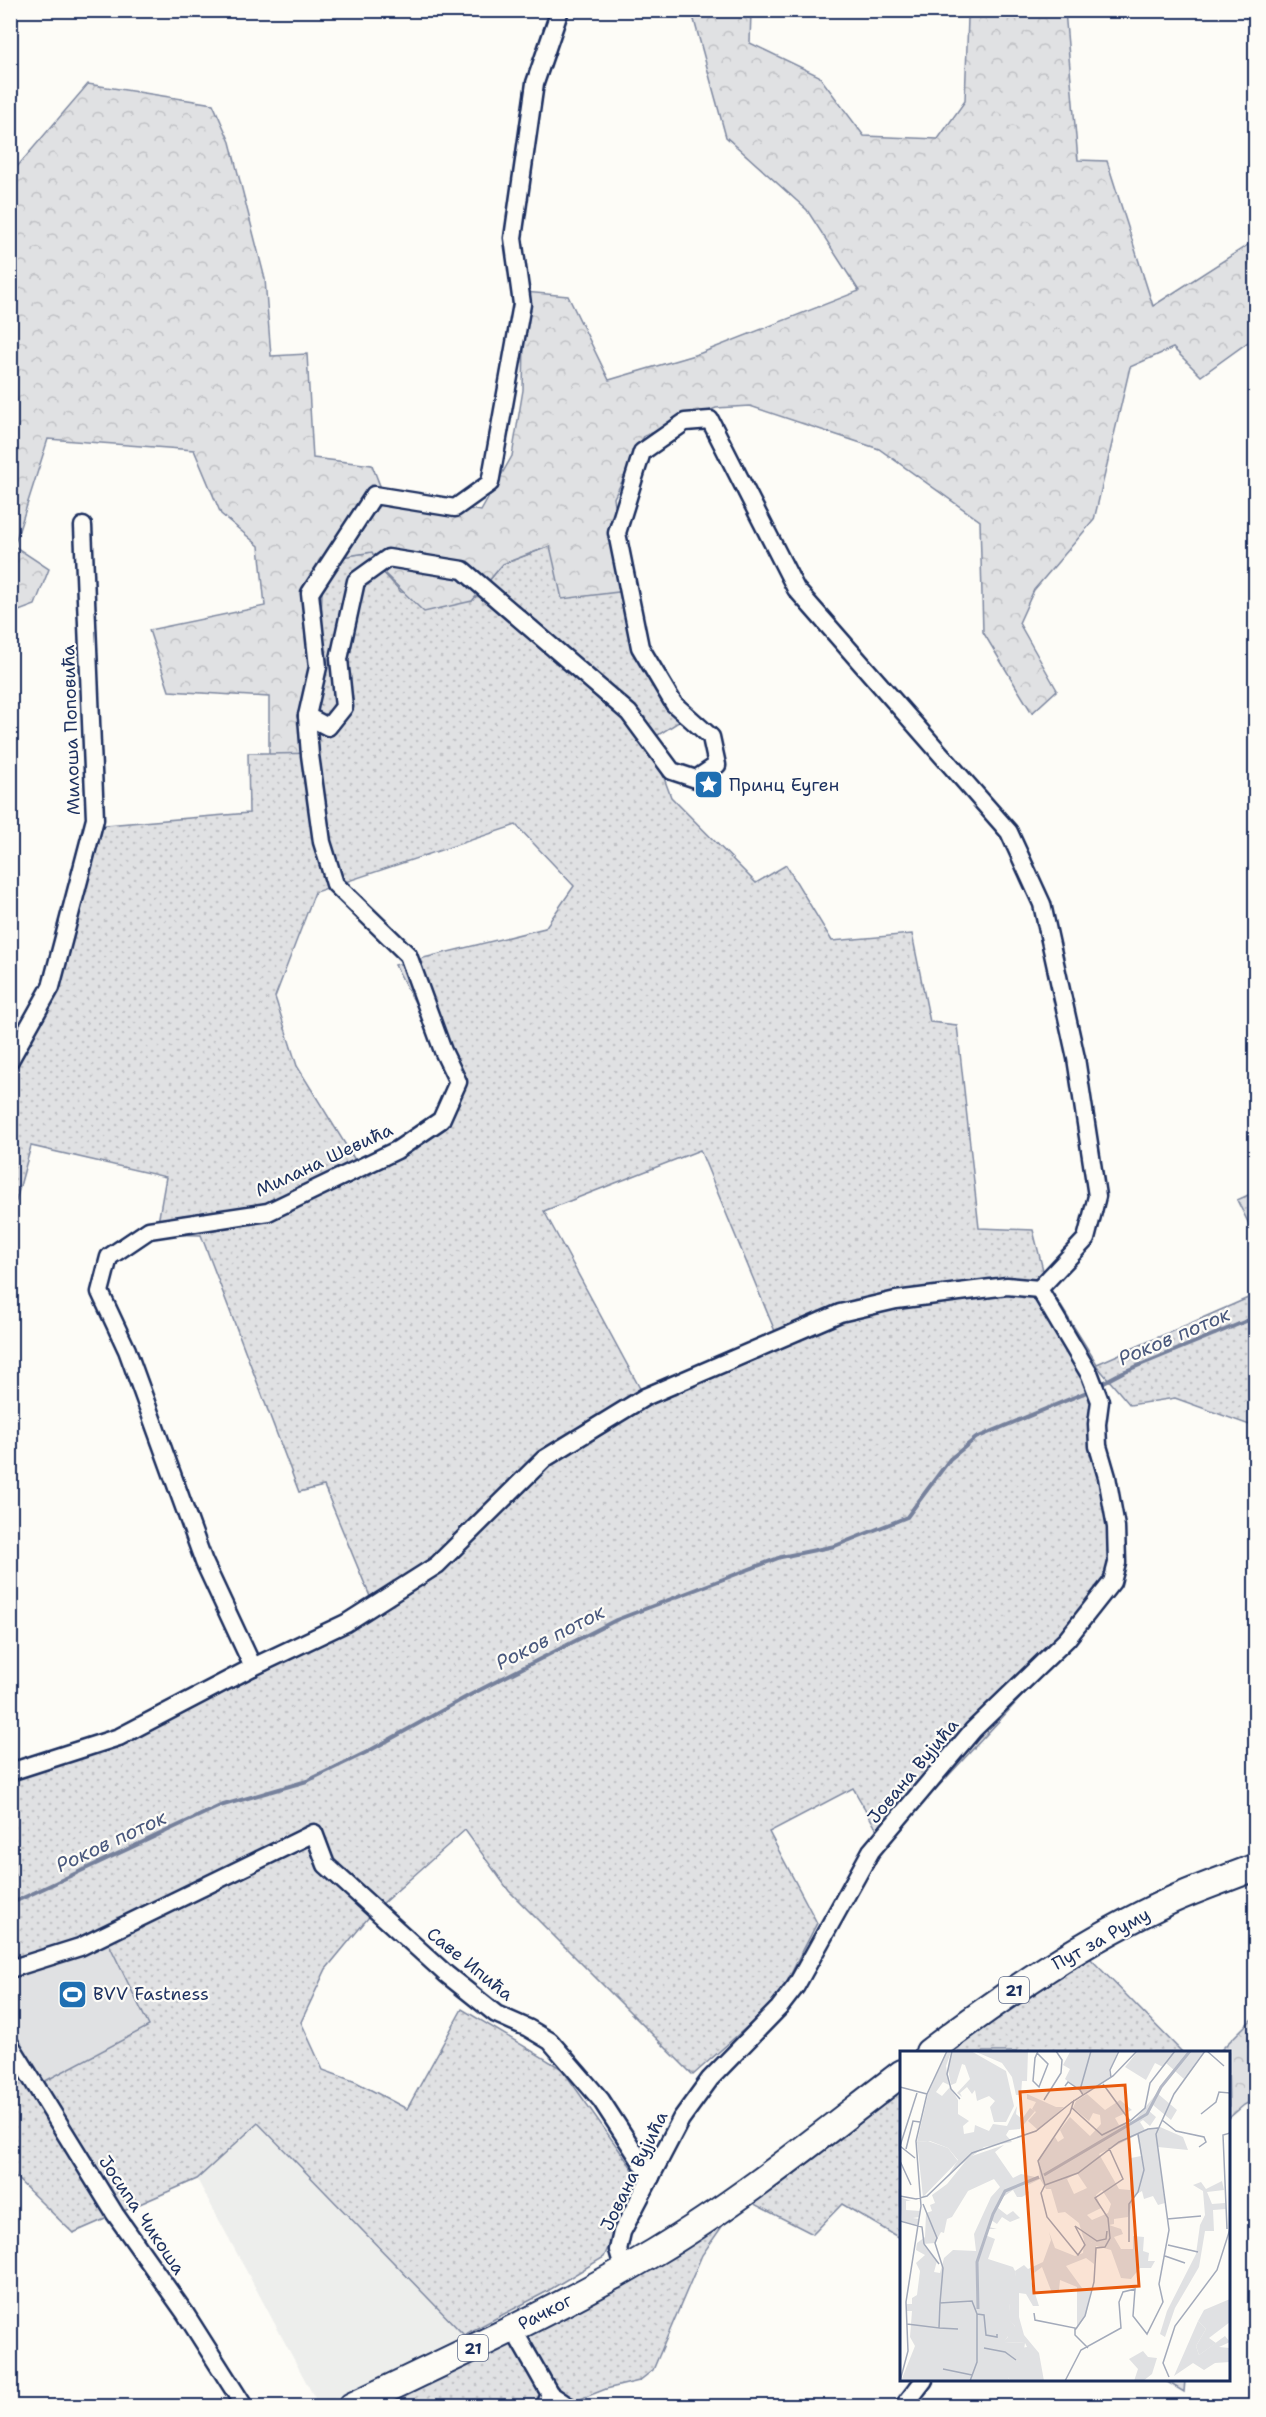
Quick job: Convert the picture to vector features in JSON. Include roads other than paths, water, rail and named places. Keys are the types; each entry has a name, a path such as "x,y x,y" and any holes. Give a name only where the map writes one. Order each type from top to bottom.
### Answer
{"main road":[{"name":"Пут за Руму","path":"930,2051 1008,1994 1104,1935 1173,1900 1256,1868"},
{"name":"Рачког","path":"352,2406 513,2329 663,2247 730,2203 900,2075"}],"street":[{"name":"Милана Шевића","path":"254,1667 204,1562 127,1350 100,1292 109,1257 149,1230 268,1212 397,1150 441,1120 458,1082 443,1051 408,955 335,884 322,842 307,716 318,667 310,593 374,495 455,508 490,483 522,304 513,238 534,83 560,10"},
{"path":"10,1772 119,1737 254,1667 346,1623 437,1565 544,1459 645,1397 840,1313 896,1300 996,1287 1039,1289 1086,1239 1097,1196 1076,1058 1042,904 1009,832 795,589 710,420 685,422 642,452 617,533 640,647 674,704 711,737 717,765 696,779 672,771 629,713 463,570 388,558 357,581 339,659 344,707 328,727 307,716"},
{"name":"Милоша Поповића","path":"10,1060 51,987 95,819 82,526"},
{"name":"Јована Вујића","path":"624,2270 618,2250 622,2232 681,2119 710,2079 796,1986 871,1851 973,1730 1068,1639 1112,1582 1117,1563 1116,1527 1107,1477 1098,1446 1097,1424 1100,1401 1090,1376 1039,1289"},
{"name":"Саве Ипића","path":"10,1969 80,1947 314,1833 326,1865 446,1974 496,2014 550,2041 601,2100 651,2177"},
{"name":"Јосипа Чикоша","path":"10,2044 115,2214 185,2313 244,2406"},
{"path":"513,2329 548,2400 568,2406"},
{"path":"904,2406 923,2381"}],"waterway":[{"name":"Роков поток","path":"1104,1382 1256,1317"},
{"name":"Роков поток","path":"10,1904 220,1806 307,1781 367,1752 470,1695 616,1620 781,1557 835,1546 907,1517 950,1459 976,1438 1089,1391"}],"place":[{"name":"Принц Еуген","path":"708,785"},
{"name":"BVV Fastness","path":"72,1994"}]}
